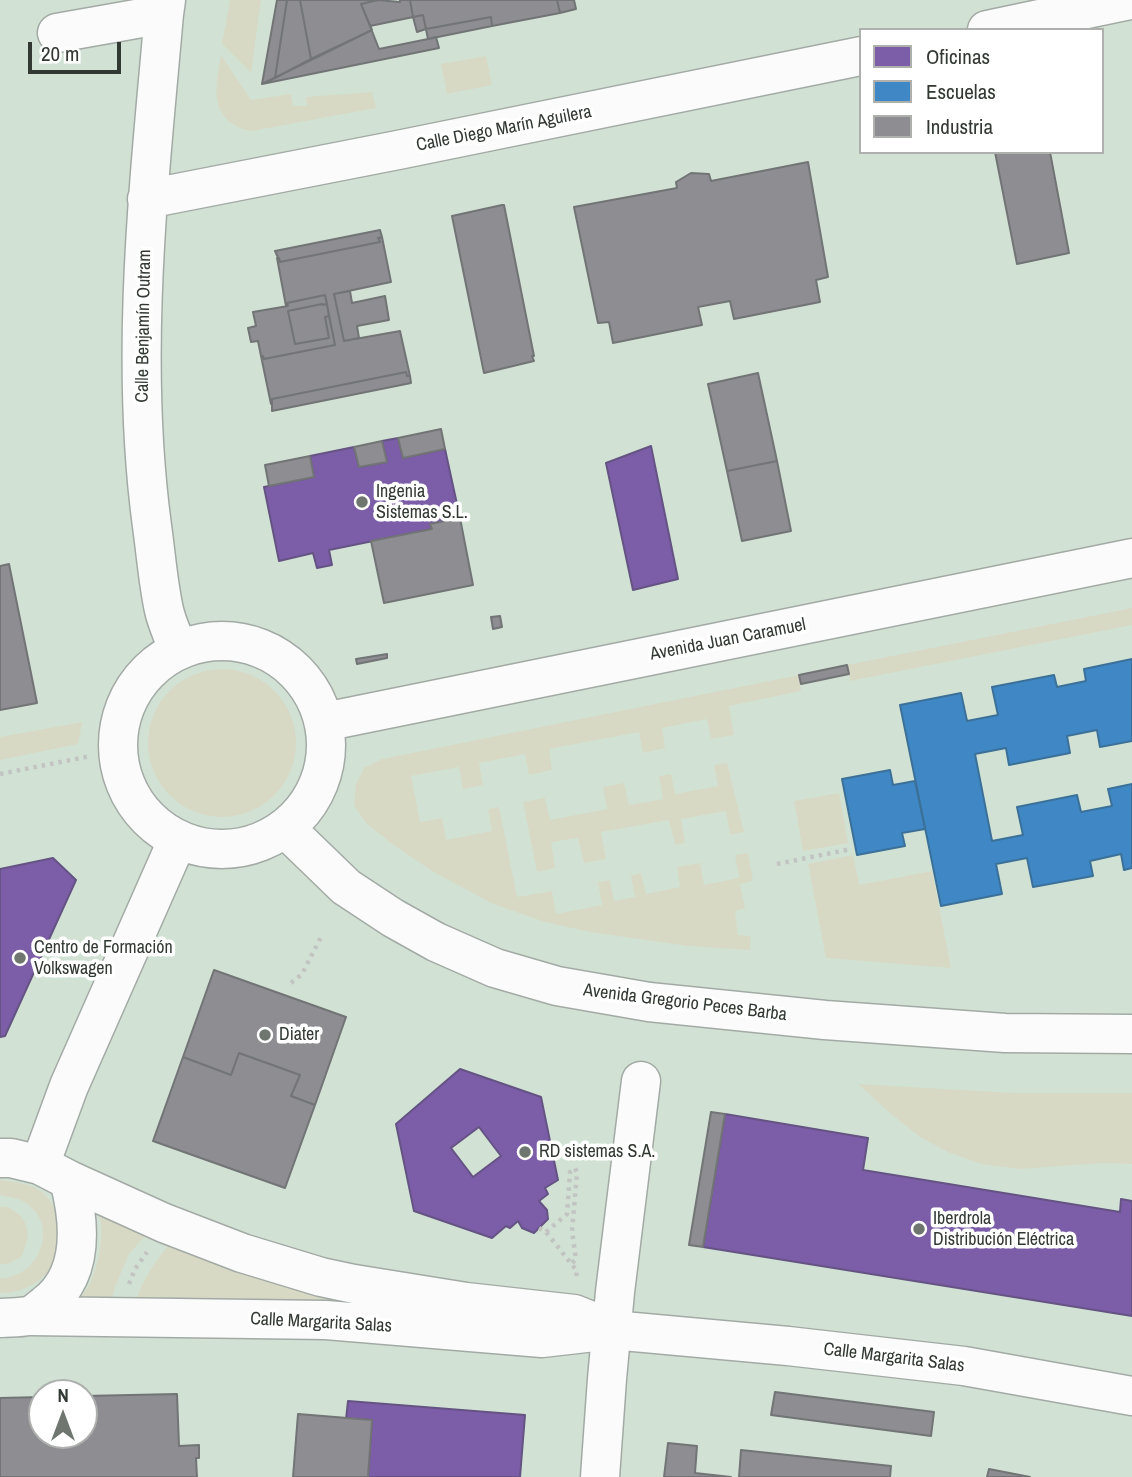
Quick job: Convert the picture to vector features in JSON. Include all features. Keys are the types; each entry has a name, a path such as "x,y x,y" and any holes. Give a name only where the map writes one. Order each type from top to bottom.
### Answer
{"street":[{"path":"997,28 1130,0"},
{"path":"57,33 165,7"},
{"name":"Calle Benjamín Outram","path":"165,7 147,199 142,358 148,495 164,612 178,650"},
{"name":"Calle Diego Marín Aguilera","path":"147,199 859,56"},
{"name":"Avenida Juan Caramuel","path":"324,722 1132,558"},
{"path":"208,641 239,642 269,651 295,669 313,693 324,722 326,761 312,798 285,828 244,847 222,849 199,846 178,839 155,825 137,806 125,782 118,757 118,731 125,706 138,682 156,664 178,650 208,641"},
{"name":"Avenida Gregorio Peces Barba","path":"285,828 346,887 393,918 436,942 495,968 557,986 649,1002 825,1020 993,1032 1132,1034"},
{"path":"55,1172 69,1086 178,839"},
{"path":"600,1477 612,1329 641,1081"},
{"name":"Calle Margarita Salas","path":"0,1158 11,1158 55,1172 164,1223 242,1253 321,1276 466,1302 574,1314 612,1329"},
{"name":"Calle Margarita Salas","path":"15,1317 52,1300 68,1279 77,1249 78,1220 55,1172"},
{"name":"Calle Margarita Salas","path":"15,1317 326,1320 542,1338 612,1329 964,1366 1132,1396"}],"path":[{"path":"0,774 91,756"},
{"path":"777,864 850,849"},
{"path":"290,983 302,974 321,937"},
{"path":"546,1232 567,1214 570,1171 575,1168 577,1173 572,1231 576,1259 571,1264"},
{"path":"122,1318 123,1303 135,1269 158,1237 164,1223"},
{"path":"540,1228 577,1271 575,1289"}],"shaded area":[{"path":"0,0 1132,0 1132,1477 0,1477"},
{"path":"230,0 261,0 251,73 222,44"},
{"path":"221,55 251,100 291,94 293,106 307,106 306,97 372,92 376,108 252,131 242,129 227,120 218,104 216,94"},
{"path":"486,56 492,85 447,94 441,64"},
{"path":"1132,608 1132,625 850,681 847,665"},
{"path":"222,669 250,675 274,691 290,715 296,743 290,771 274,795 250,811 222,817 194,811 170,795 154,771 148,743 154,715 170,691 194,675"},
{"path":"799,675 801,691 729,706 734,735 711,739 707,719 662,728 665,748 643,753 639,732 549,749 552,770 529,775 525,754 479,763 483,785 463,789 459,767 411,776 420,822 442,818 446,840 492,831 488,809 499,807 517,897 552,891 556,914 602,905 598,882 610,880 614,901 635,897 631,876 641,873 646,894 680,887 677,867 700,863 704,885 739,878 735,855 748,853 753,881 740,884 745,908 735,911 738,935 751,936 750,950 688,946 590,932 545,922 493,904 432,871 391,843 366,823 354,805 356,784 364,768 382,759"},
{"path":"82,722 78,744 0,760 0,737"},
{"path":"727,763 744,832 730,834 726,811 681,819 685,843 675,845 669,820 601,832 606,859 584,863 578,838 551,842 555,868 537,872 523,802 545,798 550,820 607,809 603,787 624,783 629,805 663,799 659,776 671,774 675,794 718,786 714,765"},
{"path":"839,793 848,843 803,851 794,801"},
{"path":"853,855 859,885 932,871 951,968 826,958 808,864"},
{"path":"858,1084 1014,1093 1132,1093 1132,1164 1103,1163 1019,1169 981,1164 948,1152 920,1137"},
{"path":"0,1180 27,1185 46,1195 57,1215 61,1247 52,1266 38,1281 20,1290 0,1293 0,1278 14,1276 25,1270 40,1249 43,1237 42,1224 26,1203 0,1195"},
{"path":"0,1207 7,1207 17,1213 25,1223 28,1234 21,1257 7,1264 0,1264"},
{"path":"96,1208 148,1233 129,1254 111,1302 70,1303 84,1293 95,1270 101,1232"},
{"path":"171,1242 395,1309 136,1302 146,1278"}],"building: Oficinas":[{"name":"Ingenia Sistemas S.L.","path":"398,438 403,458 445,449 460,518 430,524 432,529 329,550 332,565 317,568 313,553 279,561 264,487 314,477 310,456 354,447 359,467 387,462 382,441"},
{"path":"651,446 678,579 633,590 606,463"},
{"name":"Centro de Formación Volkswagen","path":"53,858 76,880 5,1036 0,1037 0,869"},
{"name":"RD sistemas S.A.","path":"460,1069 541,1097 558,1180 545,1188 548,1194 539,1201 547,1210 548,1219 534,1233 522,1228 518,1221 510,1228 506,1226 492,1238 414,1211 396,1124","holes":["479,1127 501,1156 473,1177 451,1148"]},
{"name":"Iberdrola Distribución Eléctrica","path":"725,1114 868,1138 863,1170 1120,1212 1121,1199 1132,1201 1132,1316 703,1247"},
{"path":"348,1401 525,1415 520,1477 368,1477 372,1420 346,1419"}],"building: Escuelas":[{"path":"1132,659 1132,741 1100,747 1097,730 1067,736 1070,753 1009,765 1006,748 975,754 992,841 1023,835 1017,807 1077,795 1081,812 1112,806 1108,789 1132,784 1132,868 1124,870 1121,854 1090,861 1093,876 1033,887 1027,858 996,864 1002,894 941,906 900,705 961,693 967,721 998,715 992,687 1054,675 1057,687 1086,681 1084,669"},
{"path":"890,770 893,785 915,781 925,829 902,833 905,846 857,855 842,779"}],"building: Industria":[{"path":"277,0 287,0 275,78 262,84"},
{"path":"287,0 300,0 311,59 275,78"},
{"path":"300,0 378,0 361,4 372,30 311,59"},
{"path":"378,0 410,0 413,17 370,26 361,4"},
{"path":"410,0 557,0 560,13 492,26 491,17 426,29 423,15 413,17"},
{"path":"557,0 574,0 576,9 560,13"},
{"path":"423,15 428,39 379,49 370,26"},
{"path":"413,17 417,32 426,29 428,39 436,37 439,48 262,84 372,30 370,26"},
{"path":"491,17 492,26 428,39 426,29"},
{"path":"995,154 1050,154 1069,253 1017,264"},
{"path":"808,162 828,277 816,280 820,302 734,319 730,301 698,307 702,325 613,343 609,322 598,323 574,207 677,188 676,182 691,173 709,174 711,181"},
{"path":"504,205 534,361 484,373 452,216"},
{"path":"380,230 380,242 280,262 275,251"},
{"path":"382,237 391,282 334,294 344,341 400,331 410,376 407,376 406,372 272,399 271,404 261,356 264,359 335,345 325,295 287,303 286,306 277,258 280,262 380,242 378,238"},
{"path":"350,291 352,303 385,296 389,320 357,326 359,338 344,341 334,294"},
{"path":"325,295 327,304 288,311 295,344 329,338 325,317 329,316 335,345 264,359 261,356 258,341 251,342 248,328 256,326 253,312 288,306 287,303"},
{"path":"327,304 329,316 325,317 329,338 295,344 288,311"},
{"path":"406,372 411,383 272,411 272,399"},
{"path":"758,373 777,461 727,471 708,384"},
{"path":"441,429 445,449 403,458 398,438"},
{"path":"382,441 387,462 359,467 354,447"},
{"path":"310,456 314,477 269,486 265,465"},
{"path":"777,461 791,531 742,541 727,471"},
{"path":"460,518 473,585 384,603 371,541 432,529 430,524"},
{"path":"9,564 37,703 0,710 0,566"},
{"path":"500,616 502,627 493,629 491,617"},
{"path":"387,654 387,658 357,664 356,659"},
{"path":"847,665 849,674 801,684 799,675"},
{"name":"Diater","path":"214,970 346,1017 315,1105 291,1096 300,1075 239,1053 231,1075 183,1057"},
{"path":"239,1053 300,1075 291,1096 315,1105 285,1188 153,1141 183,1057 231,1075"},
{"path":"711,1112 725,1114 703,1247 689,1245"},
{"path":"775,1392 934,1412 931,1436 771,1415"},
{"path":"177,1394 179,1446 199,1445 199,1458 196,1458 197,1477 0,1477 0,1398 28,1397 28,1449 98,1449 98,1396"},
{"path":"298,1414 372,1420 368,1477 293,1477"},
{"path":"668,1443 697,1446 695,1473 731,1477 664,1477"},
{"path":"741,1450 891,1466 890,1477 739,1477"},
{"path":"989,1469 1030,1477 987,1477"}],"place":[{"name":"Ingenia Sistemas S.L.","path":"362,502"},
{"name":"Centro de Formación Volkswagen","path":"20,958"},
{"name":"Diater","path":"265,1035"},
{"name":"RD sistemas S.A.","path":"525,1152"},
{"name":"Iberdrola Distribución Eléctrica","path":"919,1229"}]}
